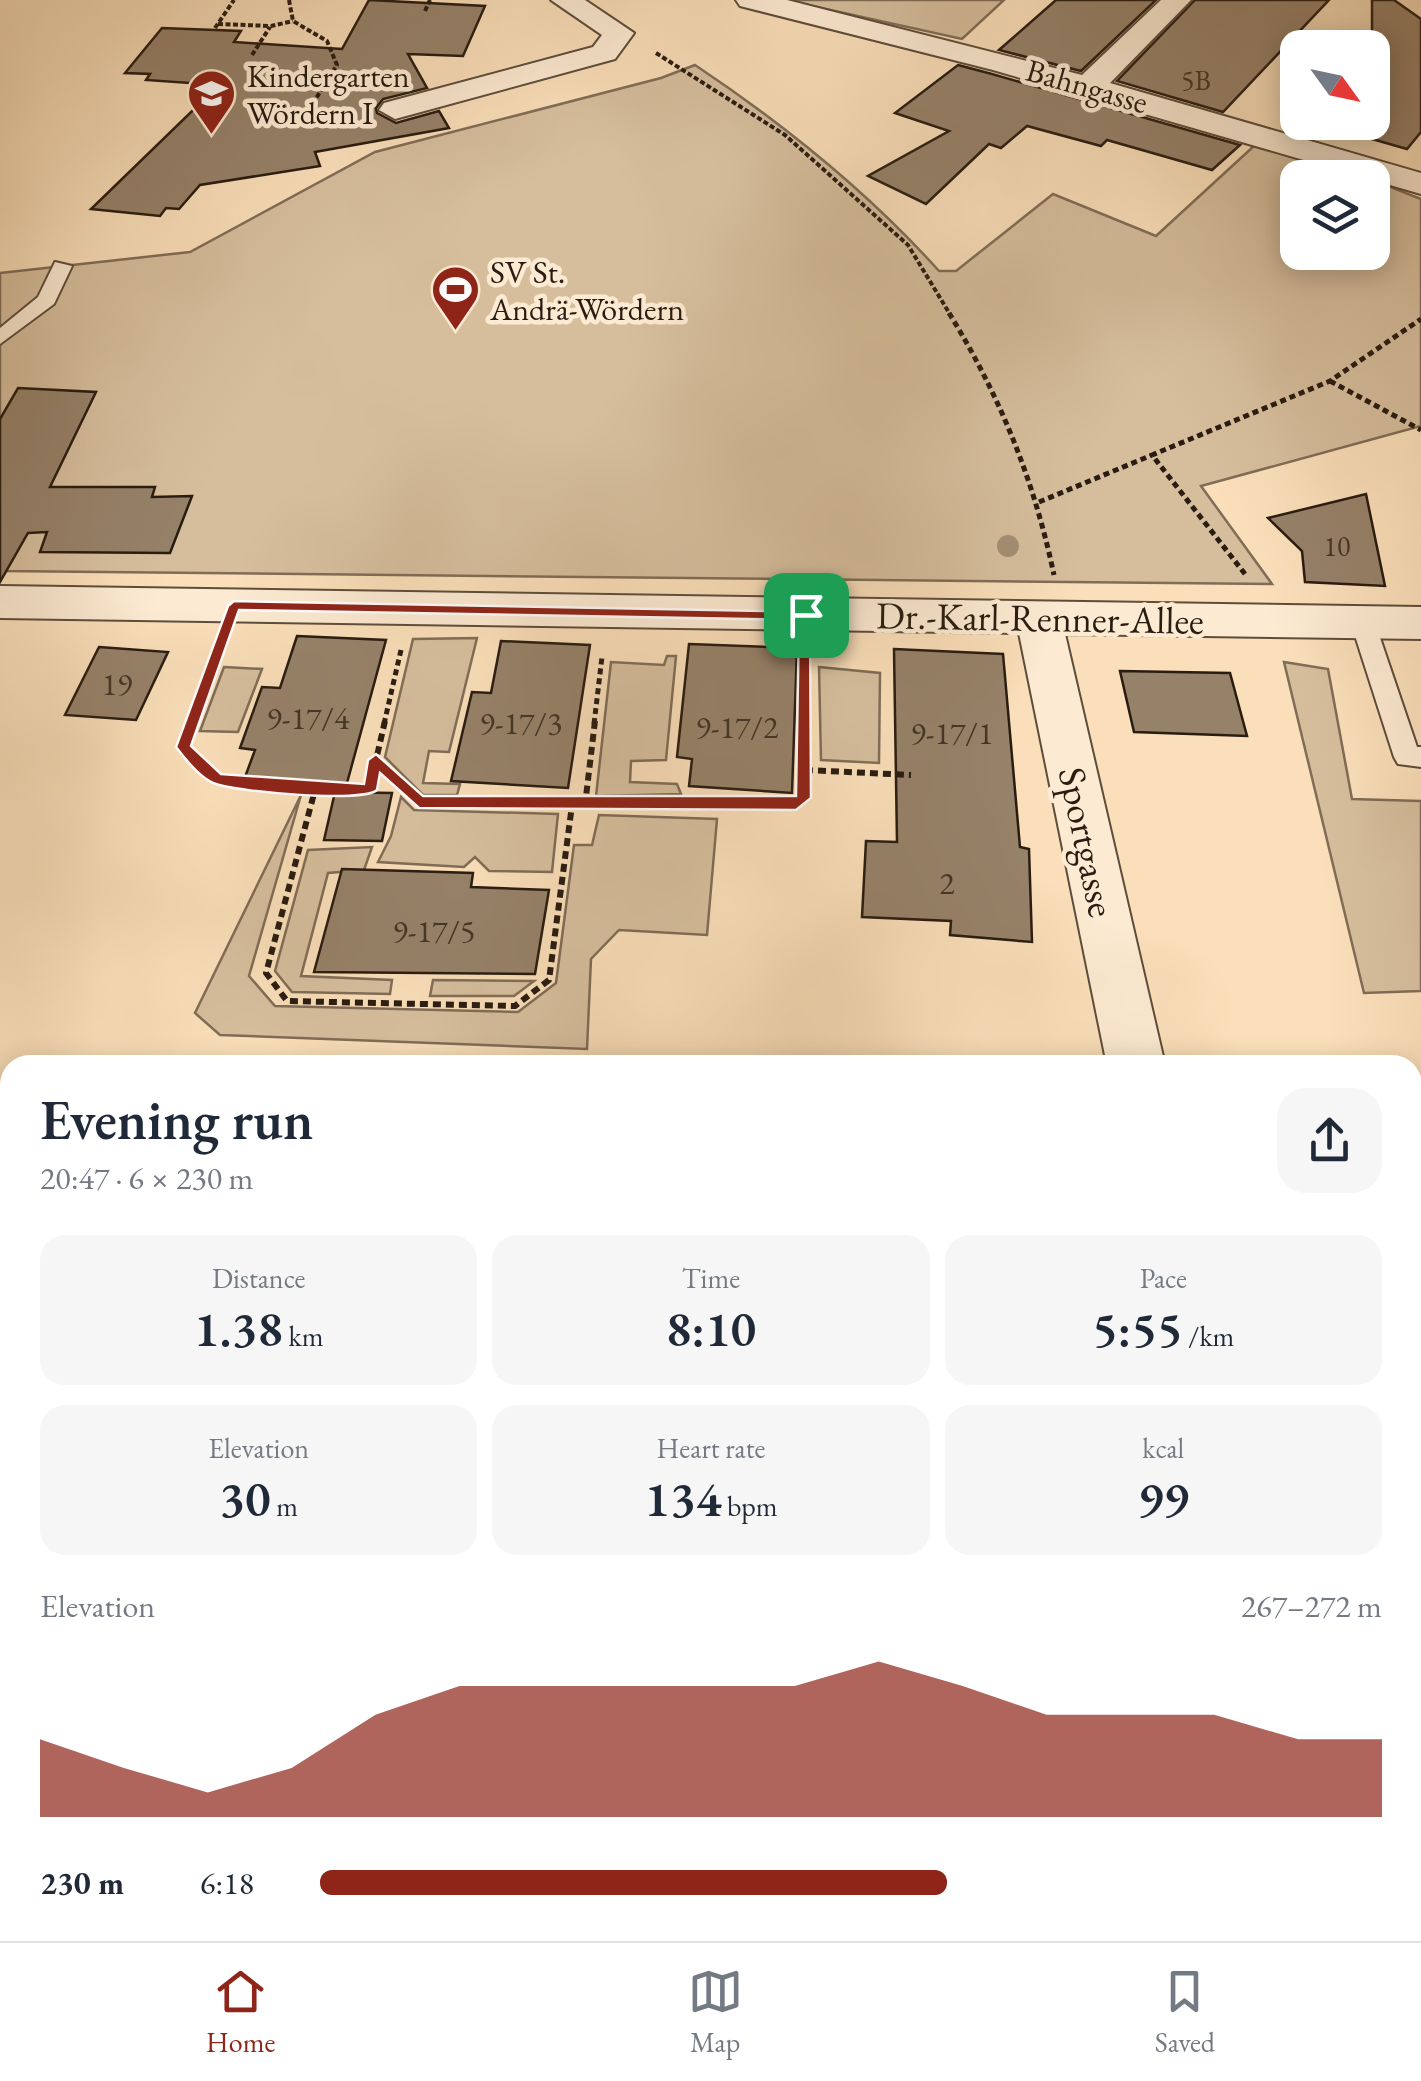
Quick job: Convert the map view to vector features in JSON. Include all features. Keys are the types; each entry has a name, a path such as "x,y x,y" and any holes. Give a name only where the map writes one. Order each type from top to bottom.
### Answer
{"street":[{"path":"395,110 604,53 619,33 565,0"},
{"name":"Bahngasse","path":"750,0 894,32 1421,184"},
{"path":"1090,86 1177,0"},
{"name":"Dr.-Karl-Renner-Allee","path":"0,602 1421,623"},
{"name":"Sportgasse","path":"1050,618 1134,1055"}],"lane":[{"path":"0,338 47,300 62,266"},
{"path":"1364,623 1406,758 1421,758"}],"path":[{"path":"234,0 216,26 271,26 293,21 327,41 337,65 315,100"},
{"path":"289,0 293,21"},
{"path":"424,11 430,0"},
{"path":"252,55 271,26"},
{"path":"619,33 670,60 785,135 908,245 991,382 1039,502 1050,618"},
{"path":"1039,502 1330,381 1421,319"},
{"path":"1330,381 1421,430"},
{"path":"1152,455 1282,622"},
{"path":"234,606 183,747 217,779 315,790 370,790 411,608"},
{"path":"585,805 608,611"},
{"path":"376,760 419,802 796,804 804,798 806,615"},
{"path":"805,770 911,775"},
{"path":"315,790 266,972 286,1000 515,1006 549,980 572,805"}],"shaded area":[{"path":"785,0 1004,0 962,39"},
{"name":"SV St. Andrä-Wördern","path":"695,65 824,160 939,271 956,271 1053,194 1156,236 1254,146 1304,160 1280,160 1280,270 1390,270 1390,187 1421,199 1421,426 1201,486 1272,584 0,571 0,273 190,252 375,152 661,78"},
{"path":"477,638 449,752 429,751 423,783 460,784 457,795 423,795 385,757 413,639"},
{"path":"667,656 676,656 666,760 631,761 630,782 677,784 681,794 596,796 611,662 664,665"},
{"path":"1284,662 1328,669 1352,799 1421,801 1421,991 1364,993"},
{"path":"224,667 262,669 238,732 200,731"},
{"path":"819,667 880,673 879,763 821,760"},
{"path":"301,795 249,976 275,1006 518,1012 556,983 574,845 592,845 599,815 717,819 707,935 619,930 591,959 587,1049 220,1035 195,1013"},
{"path":"401,797 414,810 558,814 552,872 489,871 475,857 464,867 378,862 391,836"},
{"path":"372,847 364,870 328,873 301,976 392,980 390,994 292,992 275,971 308,850"},
{"path":"433,980 534,981 514,996 430,996"}],"building":[{"path":"369,0 485,6 463,56 408,54 427,88 383,99 376,108 377,113 396,123 439,111 449,128 315,152 320,166 200,185 179,209 166,208 160,216 91,209 219,85 146,80 150,74 125,73 162,28 241,31 234,42 342,49"},
{"path":"1056,0 1156,0 1081,71 999,50"},
{"path":"1195,0 1329,0 1301,30 1280,30 1280,52 1223,112 1117,81"},
{"path":"1372,0 1394,0 1421,19 1421,132 1407,149 1376,140 1390,140 1390,30 1372,30"},
{"path":"958,65 1240,145 1212,170 1107,140 1101,146 1027,126 1001,148 989,144 926,204 868,176 949,131 895,113"},
{"path":"18,388 96,392 50,487 155,487 152,497 192,496 170,553 40,552 47,532 28,533 0,582 0,419"},
{"path":"1366,494 1385,586 1305,582 1302,551 1268,518"},
{"path":"297,636 386,640 347,783 245,777 255,750 240,748 262,687 280,688"},
{"path":"501,641 590,645 568,788 451,781 472,692 491,693"},
{"path":"689,644 797,648 792,793 689,786 692,759 677,757"},
{"path":"99,647 168,652 136,720 65,715"},
{"path":"894,649 1003,654 1020,847 1029,849 1032,942 950,935 951,921 862,917 866,841 897,842"},
{"path":"1120,671 1230,673 1247,736 1134,732"},
{"path":"335,792 392,793 382,841 324,840"},
{"path":"342,869 473,873 471,887 549,890 535,974 314,972"}],"place":[{"name":"Kindergarten Wördern I","path":"212,136"},
{"name":"SV St. Andrä-Wördern","path":"455,332"}],"route":[{"path":"234,606 806,615 805,770 801,803 419,802 376,760 370,790 315,790 217,779 183,747 234,606"}]}
